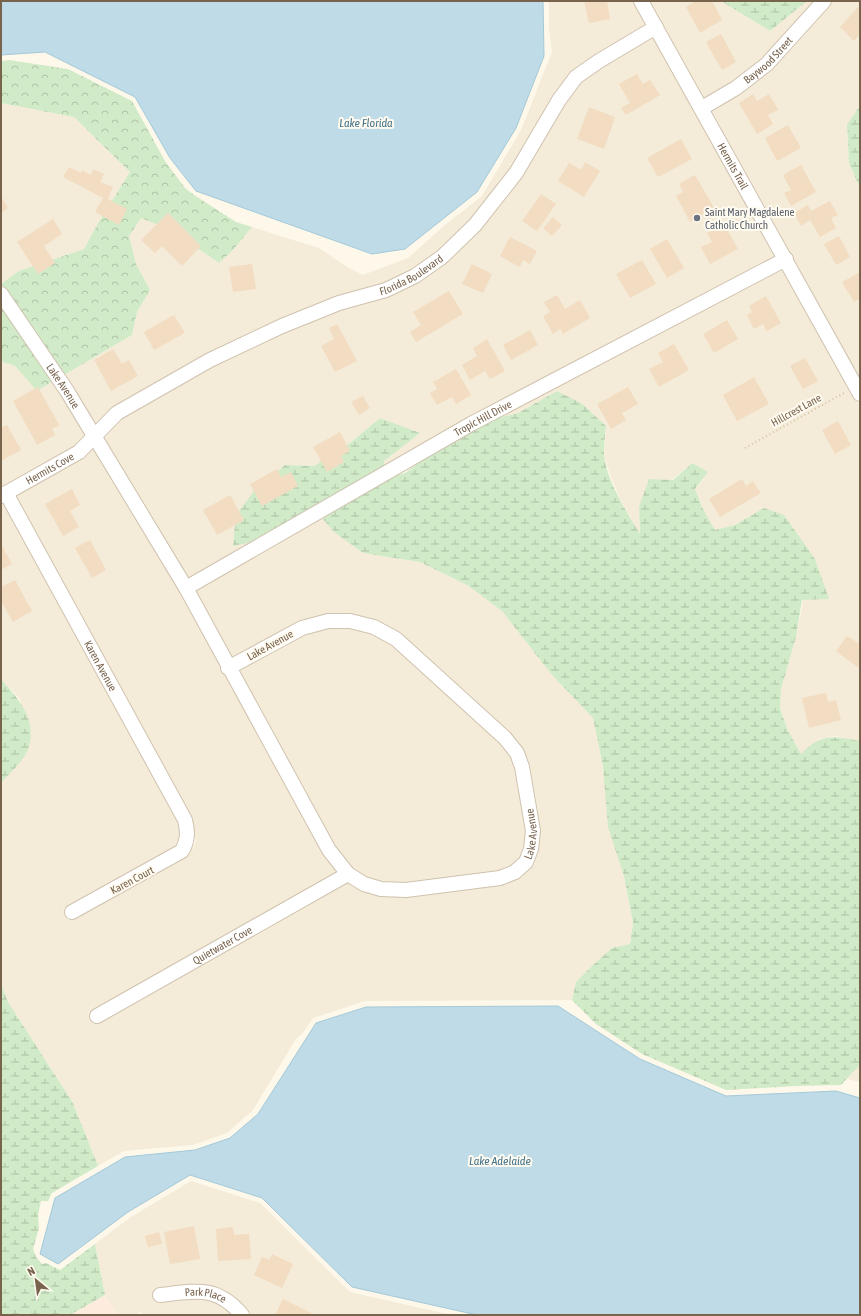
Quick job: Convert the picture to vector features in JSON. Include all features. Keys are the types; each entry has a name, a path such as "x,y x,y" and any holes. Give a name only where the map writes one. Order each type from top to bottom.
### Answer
{"street":[{"name":"Hermits Trail","path":"641,1 858,390"},
{"name":"Baywood Street","path":"702,108 736,88 758,72 824,1"},
{"name":"Florida Boulevard","path":"95,435 117,413 210,360 282,326 339,303 386,290 415,276 442,256 476,225 516,173 559,100 576,77 599,61 656,27"},
{"name":"Tropic Hill Drive","path":"186,588 471,424 786,259"},
{"name":"Lake Avenue","path":"1,294 68,391 95,435 186,588 228,668 328,850 348,874 364,884 381,889 406,890 500,878 516,872 526,862 531,849 533,831 522,767 517,753 505,738 396,639 374,627 350,621 328,621 302,628 228,668"},
{"name":"Hermits Cove","path":"3,495 79,452 95,435"},
{"name":"Karen Avenue","path":"3,495 185,820 188,830 187,842"},
{"name":"Karen Court","path":"72,912 172,859 182,851 187,842"},
{"name":"Quietwater Cove","path":"97,1016 348,874"},
{"name":"Park Place","path":"160,1295 189,1291 222,1295 233,1304 242,1315"}],"path":[{"name":"Hillcrest Lane","path":"745,448 858,390"}],"shaded area":[{"path":"549,1 634,1 648,24 595,55 571,73 511,169 471,220 438,251 412,271 383,283 341,295 279,319 207,354 114,407 95,425 64,375 132,335 137,312 150,290 136,264 129,236 141,218 171,230 219,263 234,249 252,227 319,248 347,267 363,275 408,258 445,225 482,196 521,130 552,52 549,30"},
{"path":"648,1 721,1 770,31 807,1 815,1 763,59 733,83 704,99"},
{"path":"834,1 860,1 860,106 847,124 849,163 860,188 860,382 711,111 740,94 772,69"},
{"path":"655,36 777,256 467,418 384,466 384,461 419,433 380,418 350,443 314,466 285,465 253,542 188,579 103,437 121,419 213,367 284,332 341,310 389,296 419,282 447,262 480,229 521,178 564,104 581,82 602,67"},
{"path":"1,103 74,117 130,172 84,249 19,271 1,284"},
{"path":"784,268 860,406 860,741 835,736 819,739 801,755 788,731 780,708 781,689 796,637 803,603 802,600 828,598 764,508 735,525 715,530 702,507 695,489 704,479 692,463 639,507 640,535 620,498 610,475 604,455 606,426 557,391 518,413 497,418"},
{"path":"1,361 15,366 37,391 53,381 87,433 75,447 1,488"},
{"path":"94,446 180,592 323,853 337,872 88,1013 95,1025 347,882 380,895 407,897 502,885 520,877 532,865 528,766 375,620 351,614 326,615 298,622 230,659 194,592 322,518 334,532 363,553 420,562 467,585 502,611 552,675 593,718 633,923 630,944 612,948 593,965 576,982 572,1000 365,1001 313,1018 302,1034 296,1039 253,1110 227,1133 193,1145 124,1151 98,1166 73,1103 8,1002 1,984 1,783 27,753 20,699 1,679 1,504 4,502 179,822 181,839 177,846 63,909 69,921 186,857 191,849 193,849 196,840 14,496 83,458"},
{"path":"350,627 373,633 393,644 501,743 511,756 516,768 527,830 525,847 521,858 512,866 498,872 405,884 381,882 366,878 352,869 334,846 237,671 304,634 330,628"},
{"path":"860,1065 860,1082 847,1079"},
{"path":"191,1181 260,1203 350,1292 452,1315 250,1315 238,1300 225,1290 204,1285 188,1285 153,1289 156,1302 204,1298 220,1302 234,1315 145,1315 140,1312 135,1315 117,1315 105,1295 95,1244 131,1217"},
{"path":"105,1295 117,1315 70,1315"}],"green space":[{"path":"721,1 807,1 770,31"},
{"path":"9,60 68,69 132,101 165,161 185,188 236,222 252,227 234,249 219,263 171,230 141,218 129,236 136,264 150,290 137,312 132,335 64,375 1,284 19,271 84,249 130,172 74,117 1,103 1,61"},
{"path":"860,106 860,188 849,163 847,124"},
{"path":"1,305 53,381 37,391 15,366 1,361"},
{"path":"557,391 581,403 606,426 604,454 609,474 623,506 640,534 639,507 649,479 673,480 692,463 708,472 695,489 702,507 715,530 735,525 764,508 784,515 815,559 829,599 802,600 796,637 781,689 780,708 788,731 801,754 808,747 821,739 835,737 860,741 860,1065 841,1085 726,1090 642,1054 596,1024 572,1000 576,982 593,965 612,948 630,944 633,923 624,876 608,827 603,767 593,718 552,675 502,611 467,585 420,562 363,553 334,532 322,518 394,476 405,473 424,459 497,418 518,413"},
{"path":"380,418 420,433 384,461 384,466 253,542 233,546 236,515 254,491 285,465 314,466 350,443"},
{"path":"1,679 21,703 26,712 31,731 30,741 25,756 1,783"},
{"path":"1,984 8,1002 73,1103 98,1166 52,1193 48,1201 41,1201 38,1215 39,1228 33,1249 36,1257 42,1264 46,1263 60,1270 95,1244 105,1295 70,1315 1,1315"}],"water":[{"name":"Lake Florida","path":"1,1 543,1 544,56 516,128 477,192 405,249 372,254 196,191 170,158 135,97 45,52 1,55"},
{"name":"Lake Adelaide","path":"558,1006 640,1059 726,1096 836,1091 860,1098 860,1315 477,1315 352,1287 262,1198 190,1175 128,1212 58,1264 40,1254 55,1198 125,1157 195,1150 230,1138 258,1114 316,1023 366,1007"}],"building":[{"path":"584,1 607,1 610,19 589,23"},
{"path":"696,1 712,1 722,20 700,33 686,7"},
{"path":"858,7 860,9 860,34 854,41 840,27"},
{"path":"721,34 736,62 722,70 706,42"},
{"path":"637,74 643,84 650,80 660,95 626,115 621,108 630,103 619,84"},
{"path":"753,94 757,101 769,94 778,110 768,115 773,124 757,134 739,103"},
{"path":"589,107 615,117 604,149 577,139"},
{"path":"788,125 801,148 777,161 765,138"},
{"path":"681,139 692,159 658,177 647,158"},
{"path":"585,162 600,171 584,197 558,181 569,163 581,170"},
{"path":"801,165 816,192 791,206 784,193 791,190 783,175"},
{"path":"69,167 81,173 82,170 91,175 93,169 104,174 100,182 113,187 108,199 127,209 119,225 95,212 103,198 63,177"},
{"path":"695,175 714,208 690,222 676,196 683,192 679,184"},
{"path":"541,194 556,204 537,231 522,221"},
{"path":"1,196 8,208 1,213"},
{"path":"830,201 838,215 831,218 836,228 820,237 810,220 801,226 794,213 808,205 811,211"},
{"path":"168,213 201,246 182,266 162,246 155,253 141,240"},
{"path":"553,217 562,225 552,236 543,228"},
{"path":"53,219 62,234 44,246 55,263 38,274 17,242"},
{"path":"724,224 738,249 710,264 701,247 712,242 707,233"},
{"path":"839,236 850,257 836,265 824,244"},
{"path":"510,237 537,251 530,264 523,260 520,267 500,256"},
{"path":"667,239 684,268 667,278 650,249"},
{"path":"642,260 656,284 630,298 616,274"},
{"path":"252,264 256,289 233,292 229,267"},
{"path":"472,264 492,274 483,293 462,284"},
{"path":"860,272 860,299 854,302 842,282"},
{"path":"449,291 463,314 416,342 410,332 421,325 413,312"},
{"path":"557,295 565,309 580,300 590,318 563,334 560,329 553,334 543,316 550,312 544,302"},
{"path":"766,296 781,323 767,331 763,324 754,329 747,315 752,312 749,306"},
{"path":"174,315 185,333 154,350 144,332"},
{"path":"727,320 738,339 714,353 703,334"},
{"path":"337,324 357,361 335,372 321,346 334,339 329,328"},
{"path":"530,330 538,345 511,360 503,345"},
{"path":"487,339 505,371 490,379 485,371 470,380 462,365 477,356 473,348"},
{"path":"674,344 689,370 659,387 649,369 663,362 658,353"},
{"path":"113,349 122,364 129,360 138,376 111,391 94,360"},
{"path":"805,358 818,381 803,389 790,366"},
{"path":"456,369 471,395 456,404 452,397 437,405 430,393 437,389 433,382"},
{"path":"754,377 769,404 737,421 723,395"},
{"path":"38,387 59,425 52,429 55,435 37,445 13,401"},
{"path":"628,387 638,404 622,413 626,420 611,429 597,404"},
{"path":"363,396 370,408 359,415 351,402"},
{"path":"838,421 851,445 835,454 822,430"},
{"path":"7,425 21,450 1,461 1,428"},
{"path":"340,432 350,451 341,456 344,462 327,472 313,447"},
{"path":"277,469 281,477 291,472 298,486 262,506 250,484"},
{"path":"742,479 746,486 753,481 761,493 720,517 709,499"},
{"path":"72,489 80,505 70,511 79,527 63,536 45,504"},
{"path":"230,495 244,520 217,535 203,510"},
{"path":"90,540 106,570 92,578 75,548"},
{"path":"1,544 12,564 1,570"},
{"path":"15,580 32,611 13,622 1,601 1,587"},
{"path":"847,636 860,644 860,669 836,651"},
{"path":"826,693 828,702 836,700 841,720 809,728 802,698"},
{"path":"194,1226 200,1259 170,1264 164,1232"},
{"path":"233,1227 234,1235 249,1234 251,1259 218,1261 216,1229"},
{"path":"159,1232 162,1244 148,1247 145,1236"},
{"path":"272,1254 293,1264 282,1288 254,1275 262,1257 269,1260"},
{"path":"283,1299 315,1315 275,1315"}],"place":[{"name":"Saint Mary Magdalene Catholic Church","path":"697,218"}]}
